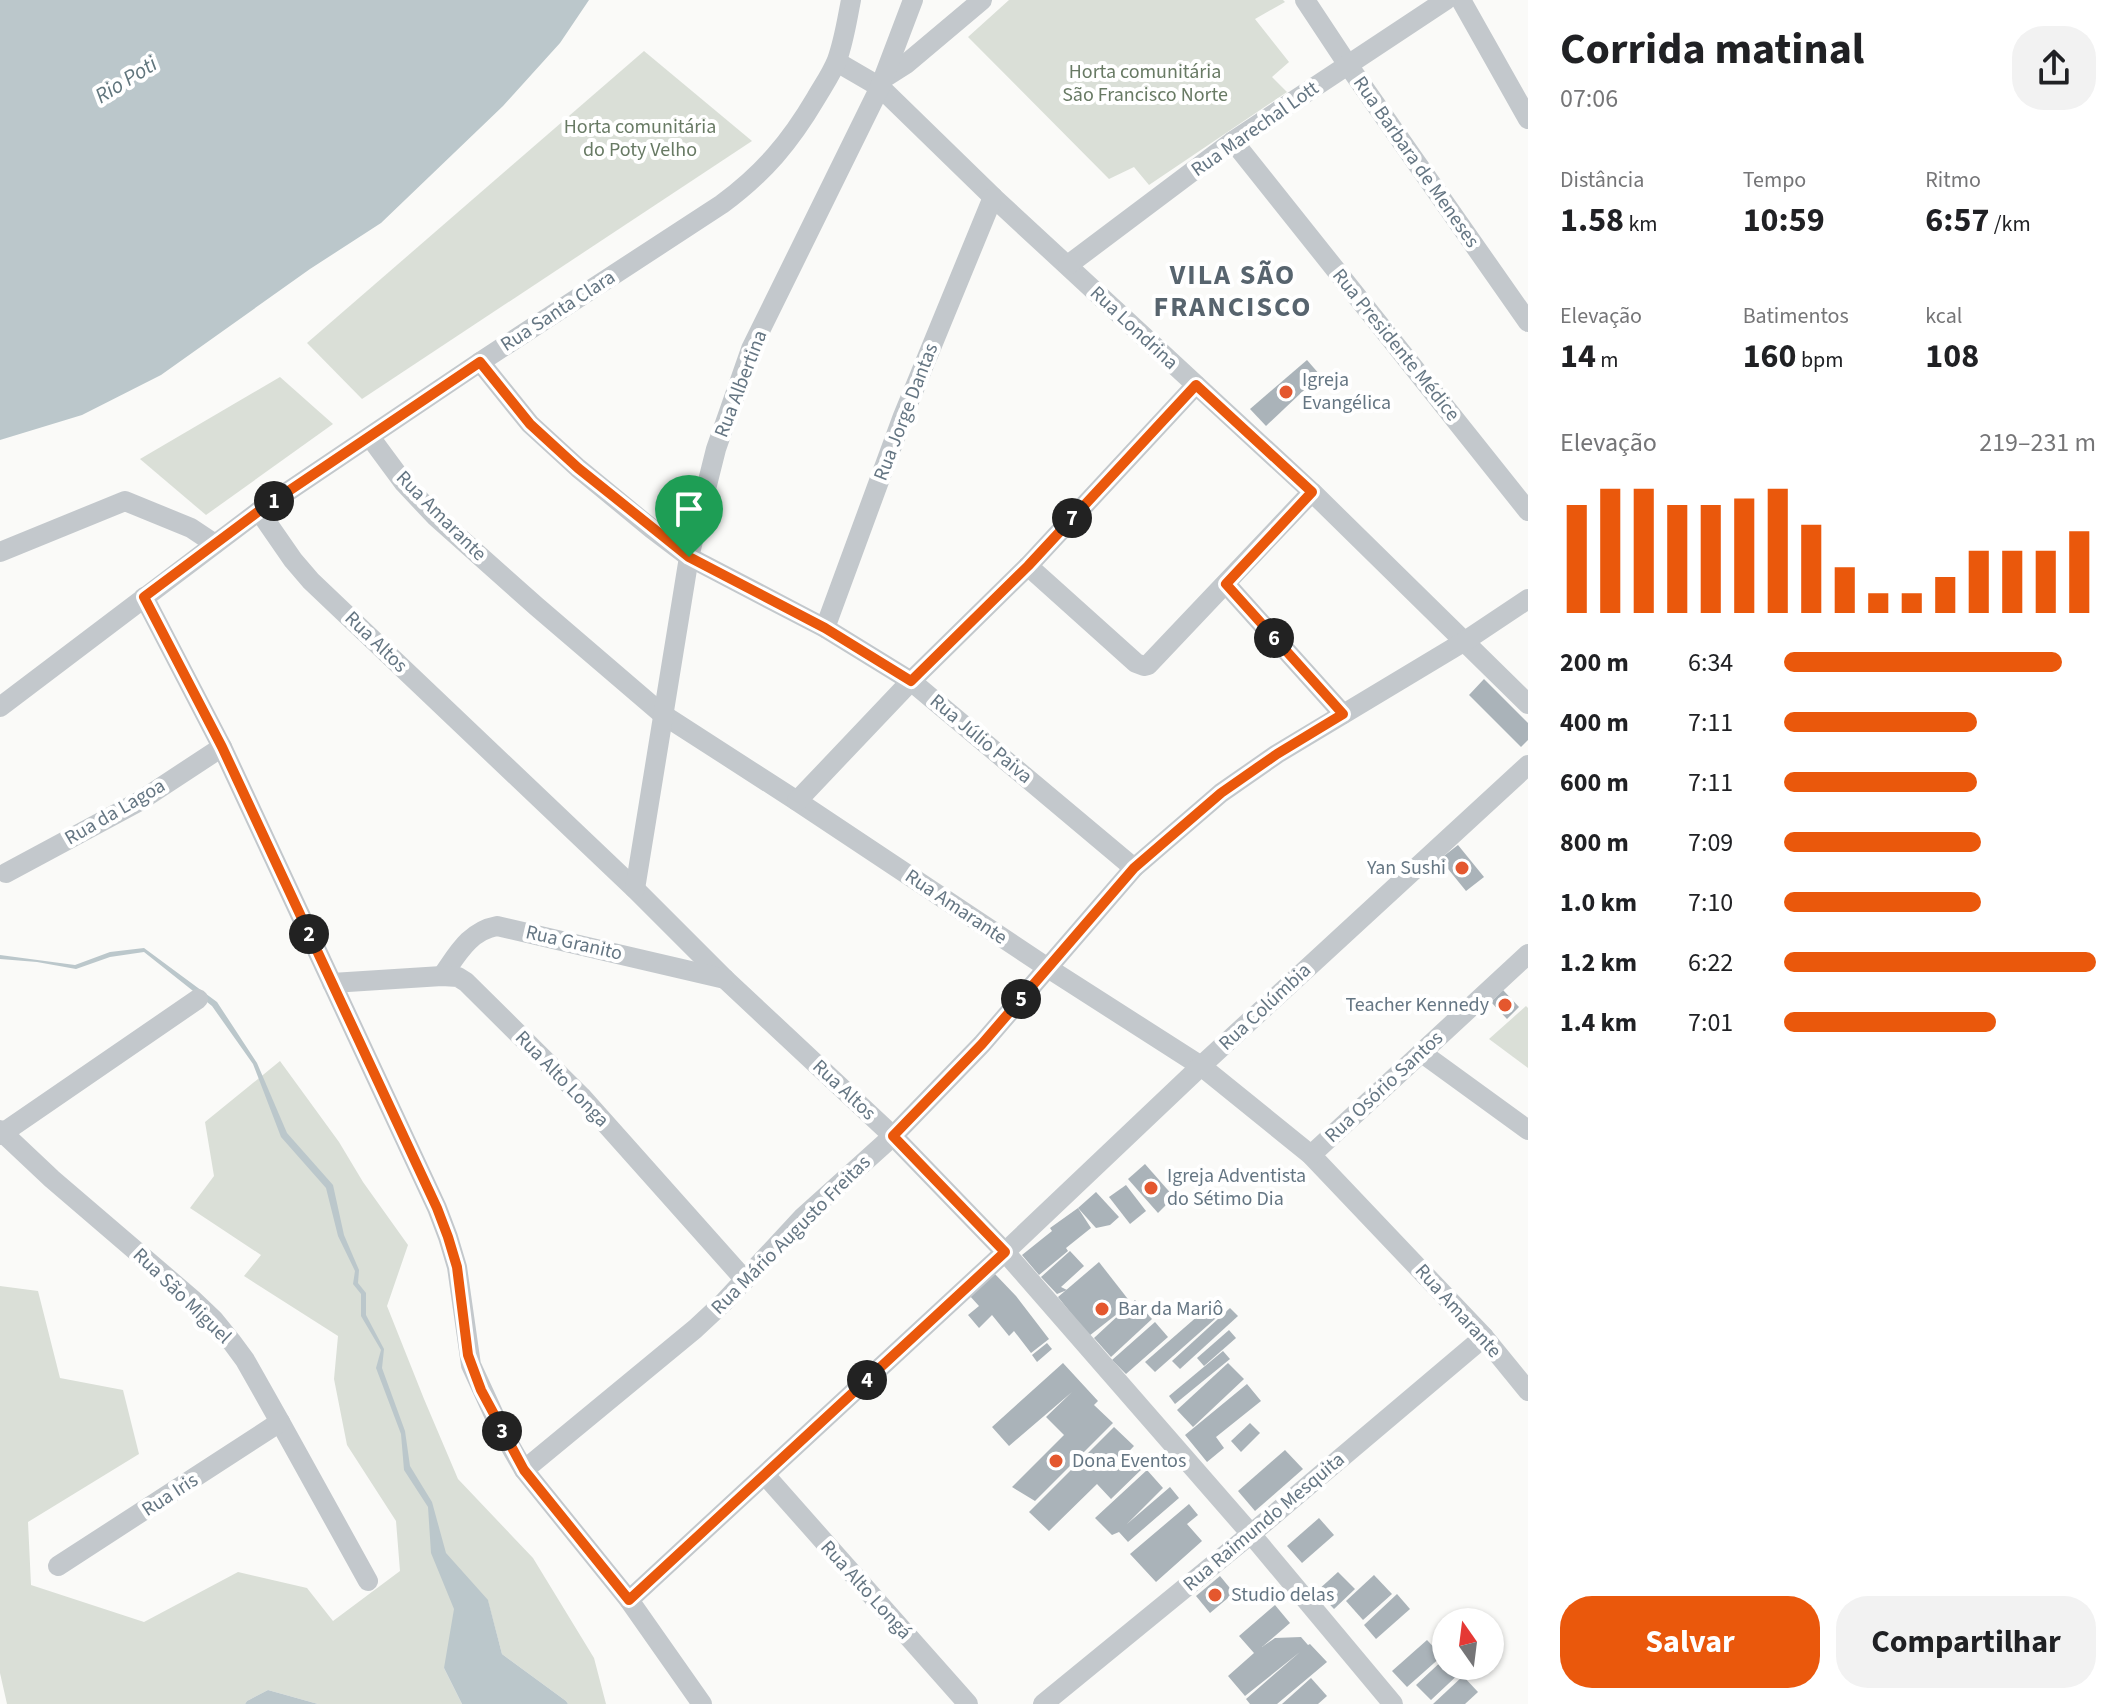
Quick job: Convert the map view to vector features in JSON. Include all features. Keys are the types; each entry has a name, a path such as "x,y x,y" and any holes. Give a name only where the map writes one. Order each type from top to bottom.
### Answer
{"street":[{"name":"Rua Santa Clara","path":"0,707 259,511 747,185 767,167 801,123 837,62 851,0"},
{"name":"Rua Albertina","path":"635,889 689,557 716,449 751,349 882,82 913,0"},
{"path":"882,82 982,0"},
{"name":"Rua Barbara de Meneses","path":"1305,0 1528,322"},
{"name":"Rua Marechal Lott","path":"1068,265 1233,141 1446,0"},
{"path":"1461,0 1528,119"},
{"name":"Rua Londrina","path":"837,62 882,82 993,197 1312,492 1528,704"},
{"name":"Rua Presidente Médice","path":"1233,141 1528,511"},
{"name":"Rua Jorge Dantas","path":"825,628 903,416 993,197"},
{"name":"Rua Júlio Paiva","path":"480,362 540,434 689,557 825,628 911,681 1134,868"},
{"path":"797,801 911,681 1028,566 1196,385"},
{"name":"Rua Amarante","path":"370,437 404,483 435,516 662,714 1201,1066 1311,1155 1484,1337 1528,1391"},
{"path":"1028,566 1136,663 1144,666 1152,663 1312,492"},
{"path":"0,552 125,501 191,528 215,544"},
{"name":"Rua Altos","path":"259,511 311,581 893,1136 1005,1252 1251,1534 1393,1704"},
{"path":"1226,584 1343,714"},
{"path":"144,597 222,747 448,1237 457,1267 471,1365 489,1407 524,1470 629,1600 702,1704"},
{"name":"Rua Mário Augusto Freitas","path":"524,1470 695,1329 802,1218 893,1136 982,1044 1134,868 1221,793 1277,754 1465,641 1528,599"},
{"name":"Rua da Lagoa","path":"6,873 140,801 222,747"},
{"name":"Rua Colúmbia","path":"629,1600 1528,765"},
{"name":"Rua Granito","path":"442,976 472,936 497,926 725,979"},
{"name":"Rua Osório Santos","path":"1311,1155 1528,954"},
{"name":"Rua Alto Longa","path":"332,983 442,976 458,977 466,982 591,1107 745,1280"},
{"path":"1,1132 198,999"},
{"path":"1422,1053 1528,1130"},
{"name":"Rua São Miguel","path":"1,1132 214,1320 245,1360 368,1581"},
{"name":"Rua Raimundo Mesquita","path":"1043,1704 1484,1337"},
{"name":"Rua Iris","path":"58,1566 280,1422"},
{"name":"Rua Alto Longá","path":"765,1475 968,1704"}],"green space":[{"name":"Horta comunitária São Francisco Norte","path":"1009,0 1283,0 1285,2 1255,19 1289,62 1272,77 1287,92 1149,185 1134,167 1109,179 968,37"},
{"name":"Horta comunitária do Poty Velho","path":"644,51 752,141 362,399 307,343"},
{"path":"280,377 333,424 206,515 140,459"},
{"path":"1526,1006 1528,1008 1528,1068 1489,1039"},
{"path":"280,1061 408,1245 387,1306 458,1479 533,1558 594,1658 606,1704 568,1704 502,1654 488,1601 444,1668 462,1704 318,1704 268,1690 245,1704 7,1704 0,1673 0,1286 38,1291 60,1378 123,1390 139,1454 28,1522 31,1585 144,1622 238,1572 307,1588 333,1621 400,1571 396,1521 347,1445 334,1379 338,1336 244,1276 261,1255 190,1208 214,1176 205,1122"}],"water":[{"name":"Rio Poti","path":"0,0 589,0 560,43 503,106 381,223 310,269 161,375 82,415 0,440"},
{"path":"144,948 217,1002 257,1063 287,1133 333,1185 344,1235 359,1270 358,1283 366,1293 366,1315 384,1349 382,1368 405,1431 410,1466 432,1502 446,1553 488,1600 502,1654 568,1704 462,1704 444,1668 454,1609 431,1553 428,1507 404,1470 401,1434 376,1368 381,1350 361,1316 361,1294 353,1284 355,1271 338,1236 326,1188 281,1137 253,1064 212,1006 144,952 110,957 76,969 0,959 0,955 75,965 110,952"},
{"path":"268,1690 318,1704 245,1704"}],"building":[{"name":"Igreja Evangélica","path":"1307,360 1320,375 1266,426 1250,409"},
{"path":"1484,679 1528,723 1528,740 1521,747 1469,695"},
{"name":"Yan Sushi","path":"1458,845 1484,877 1466,891 1440,859"},
{"name":"Teacher Kennedy","path":"1503,990 1519,1007 1507,1019 1491,1002"},
{"name":"Igreja Adventista do Sétimo Dia","path":"1145,1164 1174,1197 1158,1213 1128,1179"},
{"path":"1126,1185 1146,1211 1130,1224 1109,1197"},
{"path":"1096,1192 1119,1217 1110,1225 1096,1228 1078,1208"},
{"path":"1078,1208 1091,1228 1039,1275 1022,1255 1052,1231 1050,1228"},
{"path":"1070,1251 1084,1266 1061,1287 1067,1290 1057,1294 1041,1277"},
{"path":"1099,1262 1131,1303 1089,1336 1058,1297"},
{"path":"994,1273 1049,1339 1031,1353 1014,1331 1009,1336 992,1315 979,1328 968,1315 979,1306 969,1295"},
{"path":"1135,1300 1152,1319 1111,1357 1094,1338"},
{"path":"1215,1301 1224,1311 1155,1372 1145,1362"},
{"path":"1230,1308 1238,1316 1180,1369 1172,1361"},
{"path":"1155,1322 1168,1337 1126,1374 1112,1360"},
{"path":"1229,1330 1236,1338 1204,1366 1197,1358"},
{"path":"1047,1343 1052,1349 1037,1362 1032,1355"},
{"path":"1223,1351 1230,1359 1175,1404 1169,1396"},
{"path":"1063,1363 1098,1401 1094,1405 1113,1423 1035,1501 1012,1487 1064,1435 1046,1417 1072,1392 1009,1446 992,1427"},
{"path":"1228,1363 1244,1379 1193,1427 1177,1410"},
{"path":"1247,1384 1261,1401 1216,1437 1224,1448 1207,1462 1185,1435"},
{"path":"1250,1423 1260,1433 1241,1452 1231,1441"},
{"path":"1114,1427 1134,1446 1112,1469 1131,1451 1145,1466 1111,1499 1097,1484 1049,1531 1029,1512"},
{"path":"1285,1450 1303,1469 1255,1511 1238,1491"},
{"path":"1147,1470 1163,1488 1127,1524 1170,1487 1179,1498 1128,1542 1119,1532 1112,1535 1095,1518"},
{"path":"1189,1504 1198,1515 1187,1524 1202,1541 1156,1582 1130,1554"},
{"path":"1319,1518 1334,1535 1302,1563 1287,1546"},
{"path":"1338,1572 1355,1589 1334,1609 1317,1591"},
{"path":"1374,1575 1392,1594 1363,1620 1346,1601"},
{"name":"Studio delas","path":"1220,1576 1234,1593 1210,1613 1196,1596"},
{"path":"1397,1594 1410,1609 1376,1639 1364,1625"},
{"path":"1275,1605 1290,1623 1262,1647 1275,1638 1301,1637 1327,1662 1277,1704 1250,1704 1246,1699 1300,1652 1245,1696 1228,1676 1254,1653 1239,1636"},
{"path":"1427,1640 1432,1645 1432,1665 1407,1687 1392,1671"},
{"path":"1432,1670 1432,1680 1452,1680 1431,1700 1416,1685"},
{"path":"1311,1678 1327,1696 1318,1704 1282,1704"},
{"path":"1459,1680 1467,1680 1478,1692 1465,1704 1433,1704"}],"place":[{"name":"Igreja Evangélica","path":"1286,392"},
{"name":"Yan Sushi","path":"1462,868"},
{"name":"Teacher Kennedy","path":"1505,1005"},
{"name":"Igreja Adventista do Sétimo Dia","path":"1151,1188"},
{"name":"Bar da Mariô","path":"1102,1309"},
{"name":"Dona Eventos","path":"1056,1461"},
{"name":"Studio delas","path":"1215,1595"}],"district":[{"name":"VILA SÃO FRANCISCO","path":"1233,291"}],"route":[{"path":"480,362 530,424 578,468 689,557 825,628 911,681 1028,566 1196,385 1312,492 1226,584 1343,714 1221,793 1134,868 982,1044 893,1136 1005,1252 629,1600 524,1470 481,1390 468,1355 457,1267 437,1208 222,747 144,597 259,511 480,362"}]}
